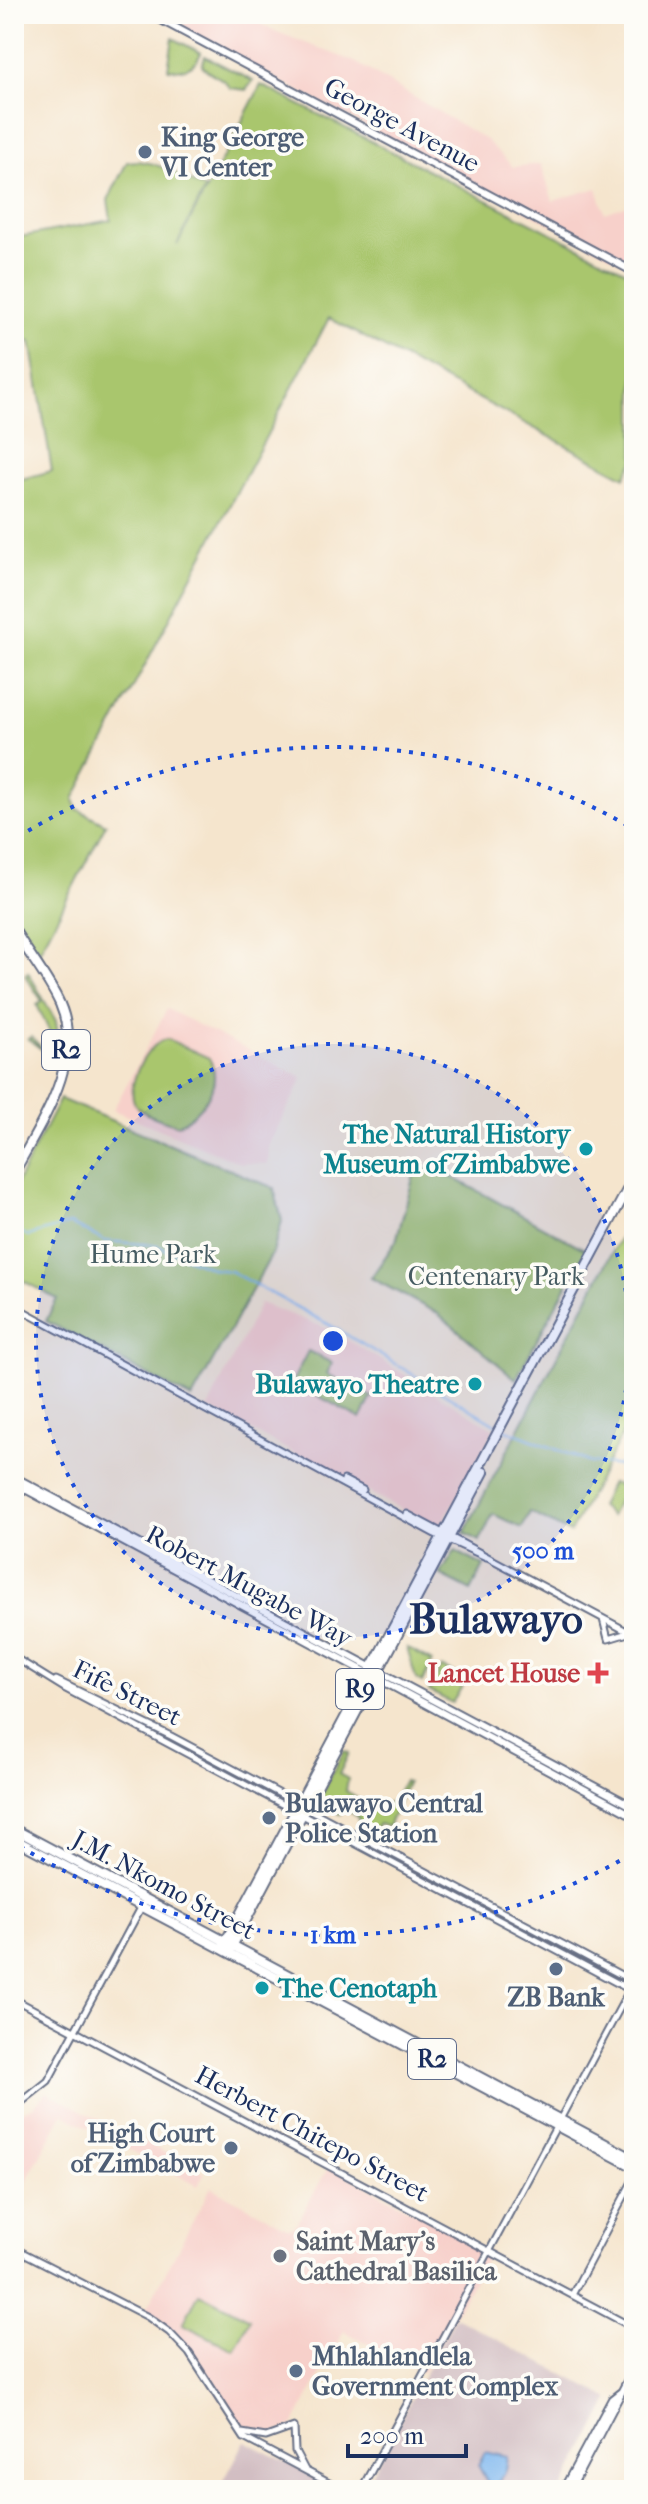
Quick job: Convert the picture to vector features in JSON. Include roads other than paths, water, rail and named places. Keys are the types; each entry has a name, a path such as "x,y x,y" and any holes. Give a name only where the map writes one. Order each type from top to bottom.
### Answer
{"highway":[{"name":"R2","path":"14,929 58,1000 66,1035 65,1063 56,1091 14,1173"},
{"name":"R9","path":"227,1946 634,1177"},
{"name":"R9","path":"504,1427 634,1189"},
{"name":"J.M. Nkomo Street","path":"14,1829 227,1946 558,2122 634,2159"},
{"name":"J.M. Nkomo Street","path":"14,1839 145,1900"},
{"name":"J.M. Nkomo Street","path":"558,2122 634,2167"}],"main road":[{"name":"George Avenue","path":"150,14 634,272"},
{"name":"Robert Mugabe Way","path":"14,1480 634,1816"},
{"name":"Robert Mugabe Way","path":"373,1672 634,1807"},
{"path":"570,2490 634,2368"},
{"path":"563,2490 612,2399 621,2392"}],"street":[{"path":"14,1306 632,1634"},
{"path":"603,1619 608,1639 632,1634"},
{"name":"Fife Street","path":"14,1657 64,1688 634,1981"},
{"name":"Fife Street","path":"300,1809 632,1991"},
{"path":"14,2108 42,2088 76,2031 145,1900"},
{"path":"361,2490 558,2122 632,1991 634,1981"},
{"name":"Herbert Chitepo Street","path":"14,1999 634,2328"},
{"path":"572,2295 634,2178"},
{"path":"14,2248 148,2317 169,2332 189,2353 244,2438 342,2490"},
{"path":"242,2433 266,2437 294,2427 295,2451 306,2471"}],"water":[{"path":"485,2452 508,2457 506,2470 495,2488 489,2485 478,2465"}],"waterway":[{"path":"14,1228 28,1236 70,1224 105,1241 155,1245 214,1269 230,1271 337,1329 497,1425"},
{"path":"502,1428 591,1463 634,1467"}],"place":[{"name":"King George VI Center","path":"145,152"},
{"name":"The Natural History Museum of Zimbabwe","path":"586,1149"},
{"name":"Bulawayo Theatre","path":"475,1384"},
{"name":"Lancet House","path":"598,1673"},
{"name":"Bulawayo Central Police Station","path":"269,1818"},
{"name":"ZB Bank","path":"556,1969"},
{"name":"The Cenotaph","path":"262,1988"},
{"name":"High Court of Zimbabwe","path":"231,2148"},
{"name":"Saint Mary's Cathedral Basilica","path":"280,2256"},
{"name":"Mhlahlandlela Government Complex","path":"296,2371"}],"district":[{"name":"Bulawayo","path":"496,1619"}],"park label":[{"name":"Hume Park","path":"153,1254"},
{"name":"Centenary Park","path":"496,1276"}]}
